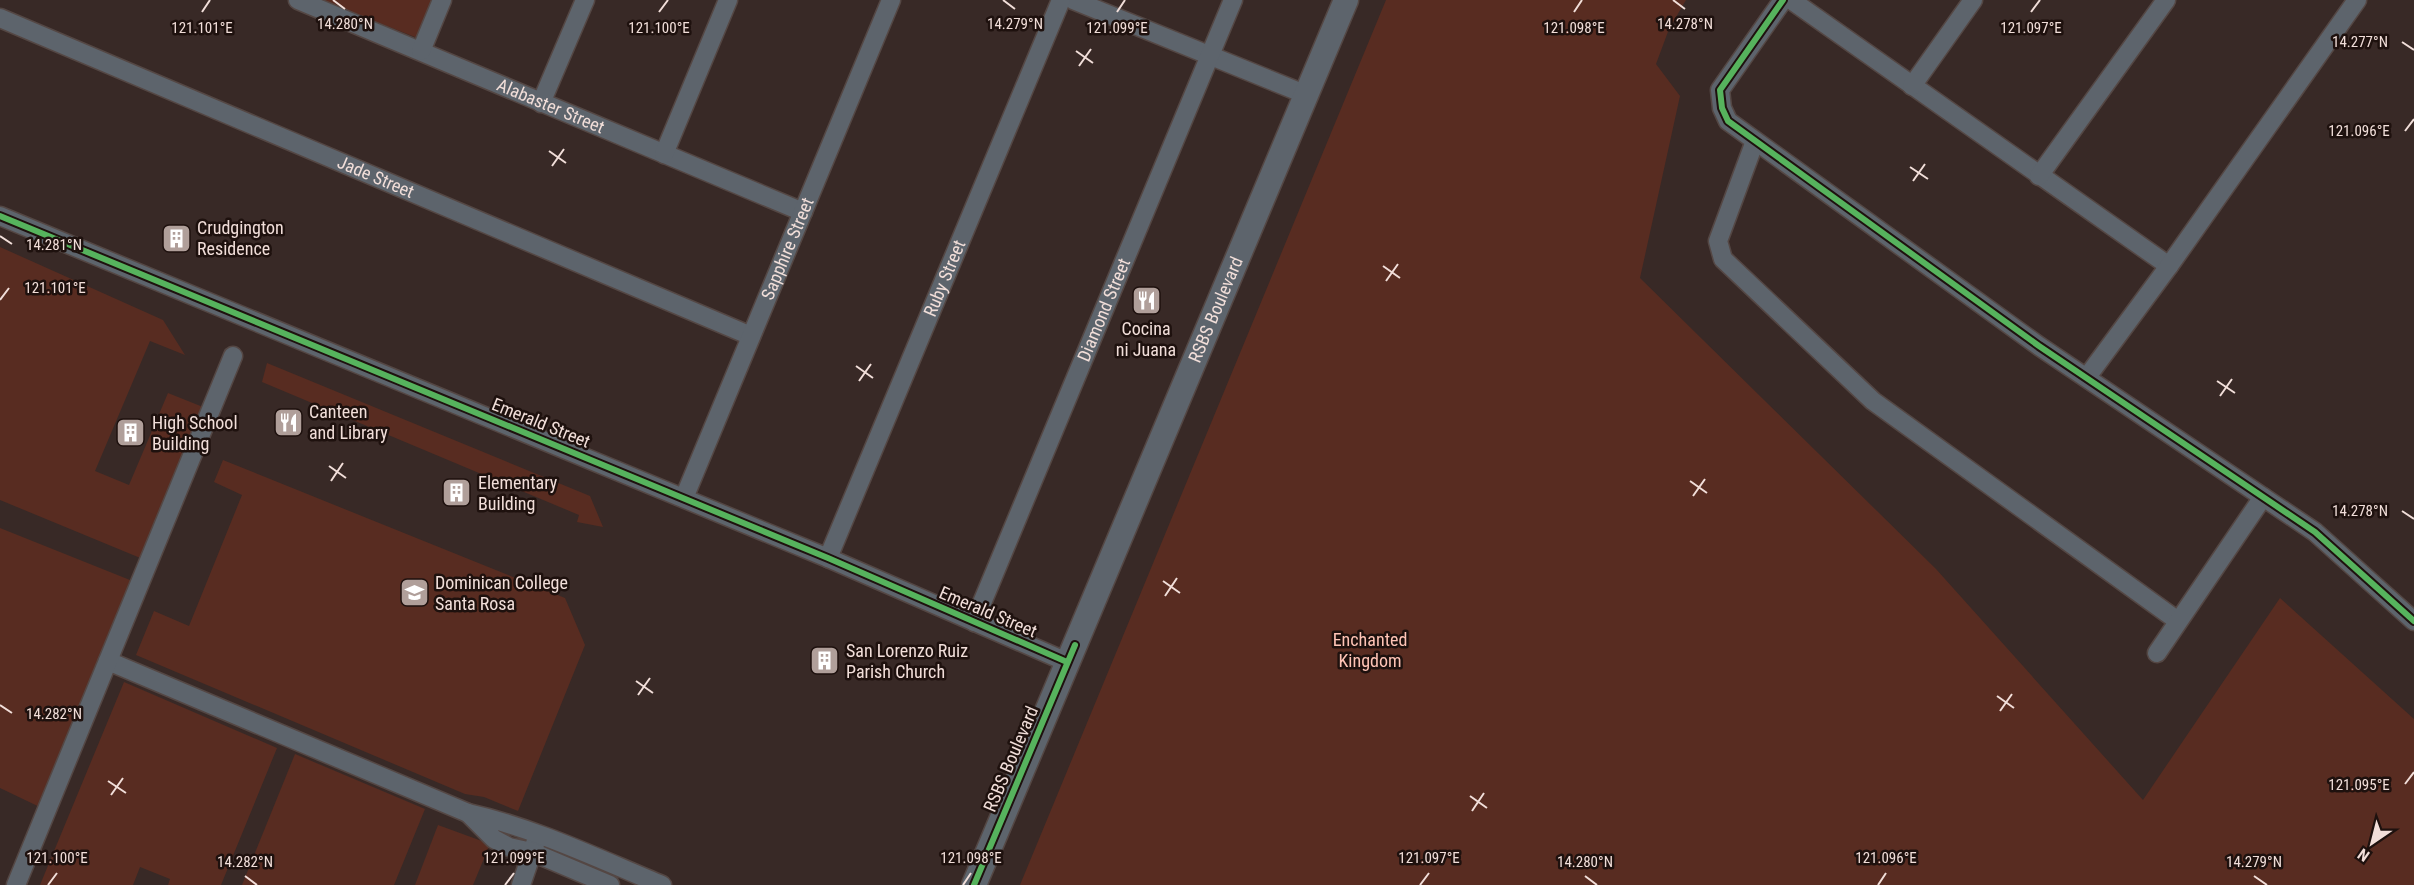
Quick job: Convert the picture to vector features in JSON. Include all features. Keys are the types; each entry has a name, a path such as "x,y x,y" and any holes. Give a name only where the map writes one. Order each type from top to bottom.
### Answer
{"street":[{"name":"Alabaster Street","path":"298,0 803,212"},
{"path":"421,51 442,0"},
{"path":"541,103 585,0"},
{"path":"664,154 728,0"},
{"name":"Sapphire Street","path":"684,498 891,0"},
{"name":"Ruby Street","path":"828,558 1061,0"},
{"path":"1073,0 1307,95"},
{"name":"Diamond Street","path":"974,622 1233,0"},
{"name":"RSBS Boulevard","path":"974,885 1067,662 1093,607 1346,0"},
{"path":"1783,0 1720,90 1722,108 1728,121 2039,346 2315,532 2414,621"},
{"path":"1791,0 2169,266"},
{"path":"1912,86 1973,0"},
{"path":"2039,176 2166,0"},
{"path":"2087,377 2169,266 2357,0"},
{"name":"Jade Street","path":"0,18 751,336"},
{"path":"1755,141 1718,241 1723,259 1873,400 2178,621"},
{"name":"Emerald Street","path":"0,216 828,558 1067,662"},
{"path":"16,885 233,356"},
{"path":"2157,653 2262,496"},
{"path":"108,661 468,813 499,820 538,834 662,885"},
{"path":"468,813 495,839 509,847 532,852 610,885"},
{"path":"525,884 538,834"}],"green space":[{"path":"320,0 437,0 420,39"},
{"name":"Enchanted Kingdom","path":"1386,0 1686,0 1669,29 1656,64 1680,96 1640,278 1936,569 2143,800 2280,598 2414,719 2414,885 1020,885"},
{"path":"0,247 163,320 185,355 150,341 95,471 129,485 168,393 213,411 150,562 0,500"},
{"path":"267,363 590,496 603,527 577,522 579,515 262,382"},
{"path":"223,460 565,598 585,645 518,811 484,797 465,794 136,655 154,611 189,626 242,495 214,482"},
{"path":"0,528 140,584 46,810 0,788"},
{"path":"124,682 277,748 221,885 168,885 170,879 140,867 133,885 40,885"},
{"path":"295,754 425,809 394,885 242,885"},
{"path":"438,825 490,844 473,885 415,885"}],"cycle path":[{"path":"1783,0 1720,90 1722,108 1728,121 2039,346 2315,532 2414,621"},
{"path":"0,216 828,558 1067,662"},
{"path":"974,885 1075,645"}],"place":[{"name":"Crudgington Residence","path":"176,238"},
{"name":"Cocina ni Juana","path":"1146,300"},
{"name":"Canteen and Library","path":"288,422"},
{"name":"High School Building","path":"131,433"},
{"name":"Elementary Building","path":"457,493"},
{"name":"Dominican College Santa Rosa","path":"414,593"},
{"name":"San Lorenzo Ruiz Parish Church","path":"825,661"}]}
